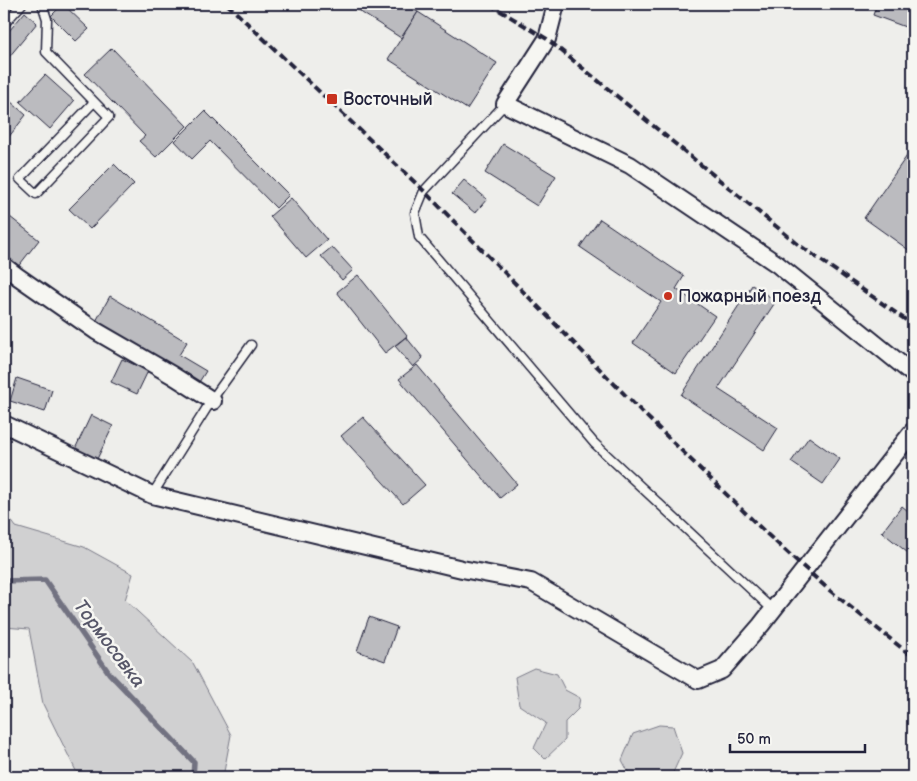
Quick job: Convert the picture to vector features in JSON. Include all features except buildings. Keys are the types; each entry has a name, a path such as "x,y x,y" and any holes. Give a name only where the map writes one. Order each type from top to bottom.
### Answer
{"street":[{"path":"556,4 547,39 505,104 630,165 777,264 913,374"},
{"path":"4,266 96,331 213,401"},
{"path":"4,424 152,495 462,569 531,582 698,680 722,670 773,610 913,431"}],"lane":[{"path":"4,24 22,4"},
{"path":"42,4 47,19 46,52 109,117 36,194 20,179 94,102"},
{"path":"505,104 424,190 415,213 420,237 594,443 773,610"},
{"path":"152,495 252,345"}],"shaded area":[{"path":"4,513 6,513 16,527 84,547 133,574 125,600 193,663 231,735 223,777 79,777 43,704 29,629 4,627"},
{"path":"534,668 557,674 565,690 580,698 578,709 565,722 565,740 545,759 534,748 546,723 519,705 515,677"},
{"path":"659,725 673,726 682,753 671,777 631,777 622,760 633,734"}],"waterway":[{"name":"Тормосовка","path":"4,581 45,580 109,673 194,762 193,777"}],"railway":[{"path":"227,4 424,191 643,413 767,534 828,589 913,657"},
{"path":"489,4 547,39 799,245 913,325"}],"place":[{"name":"Восточный","path":"332,99"},
{"name":"Пожарный поезд","path":"668,296"}]}
